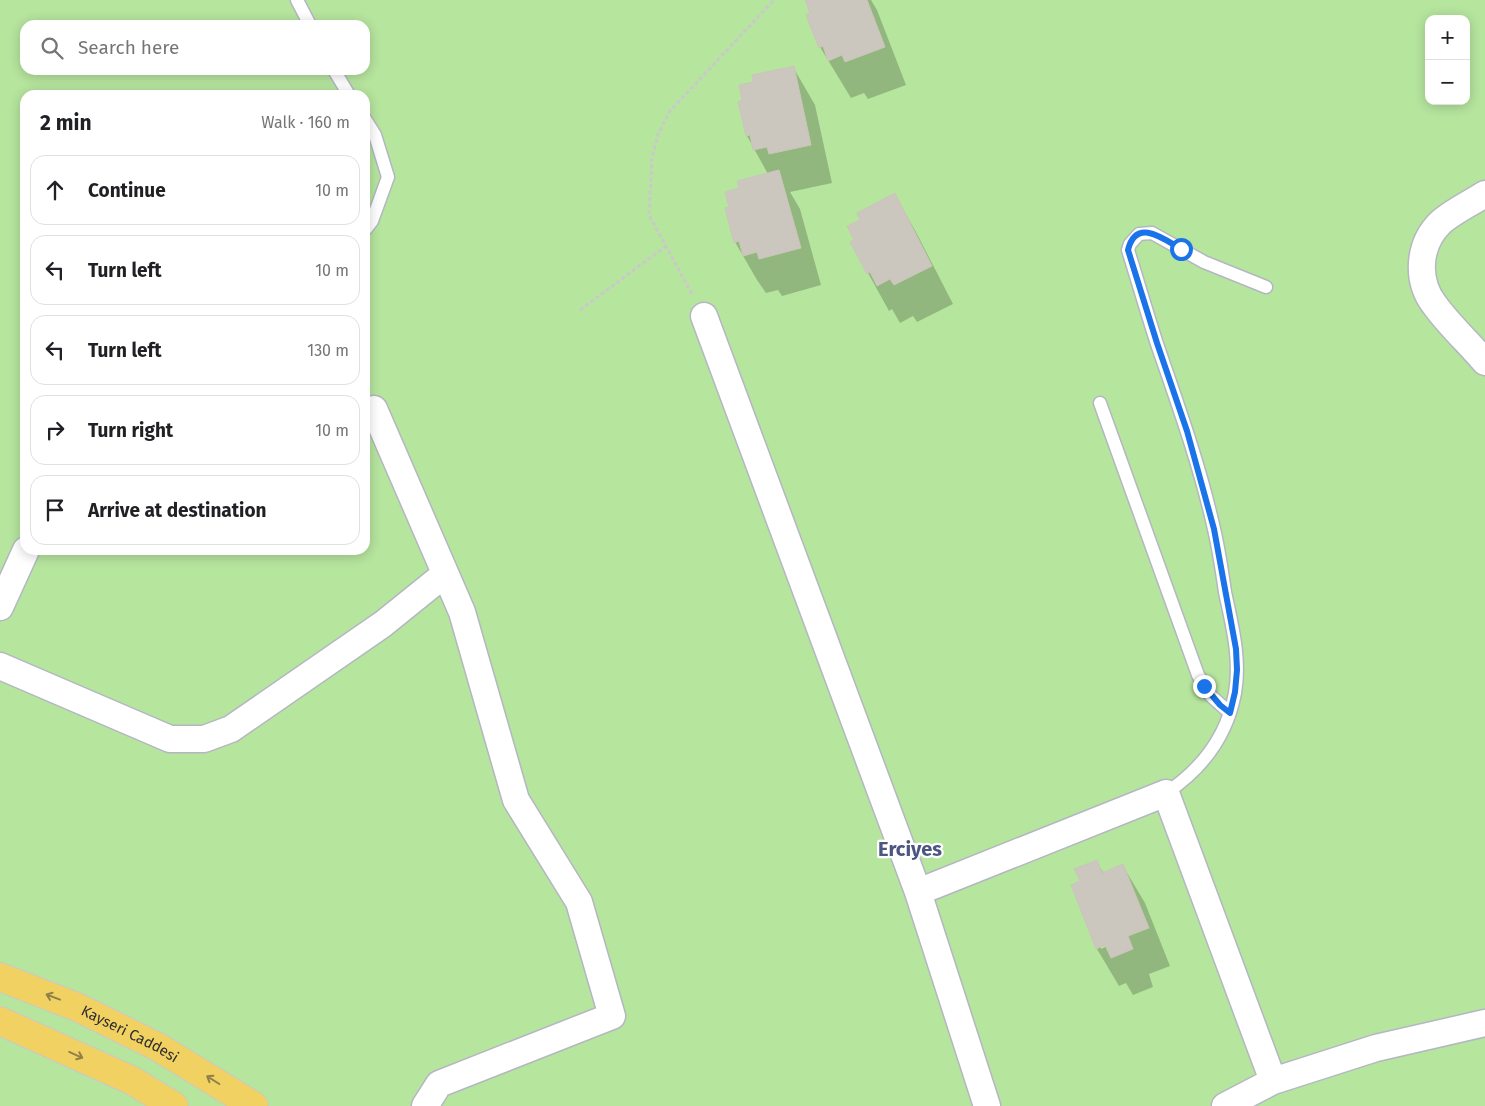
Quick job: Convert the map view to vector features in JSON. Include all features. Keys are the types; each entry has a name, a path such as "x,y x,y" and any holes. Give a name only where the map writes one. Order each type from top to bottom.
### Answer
{"main road":[{"name":"Kayseri Caddesi","path":"0,977 77,1007 158,1047 254,1106"},
{"path":"0,1021 131,1080 174,1106"}],"street":[{"path":"1485,194 1442,222 1428,240 1421,263 1422,278 1426,292 1434,304 1485,362"},
{"path":"704,316 918,892 987,1106"},
{"path":"374,409 462,612 516,800 579,902 612,1016 439,1084 425,1106"},
{"path":"0,607 24,555"},
{"path":"0,666 170,739 204,739 231,729 382,624 445,574"},
{"path":"918,892 1166,793 1272,1081"},
{"path":"1225,1106 1272,1081 1376,1048 1485,1023"}],"lane":[{"path":"297,0 307,20"},
{"path":"337,75 347,90"},
{"path":"370,128 375,135 388,177 370,224"},
{"path":"1166,793 1188,777 1211,752 1222,733 1230,713 1236,685 1236,649 1214,529 1187,431 1128,250 1130,244 1139,234 1152,233 1204,262 1266,287"},
{"path":"1100,403 1198,675 1212,696 1230,713"}],"path":[{"path":"704,316 649,215 652,159 658,134 670,111 774,0"},
{"path":"580,310 666,246"}],"green space":[{"path":"0,0 1485,0 1485,1106 0,1106"}],"building":[{"path":"805,0 867,0 885,47 845,62 842,55 828,61 823,46 819,48 806,15 810,13"},
{"path":"794,66 811,145 769,154 767,147 753,150 750,135 746,136 738,102 742,100 739,85 753,82 752,75"},
{"path":"779,170 801,248 759,259 757,252 743,256 739,241 734,243 725,208 729,207 725,192 739,188 737,181"},
{"path":"895,193 932,266 894,285 890,279 877,286 870,272 867,274 850,242 854,240 847,226 860,220 857,213"},
{"path":"1097,860 1102,873 1123,864 1149,928 1128,936 1133,949 1111,958 1105,945 1096,949 1071,885 1080,881 1074,869"}],"district":[{"name":"Erciyes","path":"910,849"}],"route":[{"path":"1181,249 1159,236 1145,232 1134,238 1128,250 1201,480 1214,529 1236,649 1235,692 1230,713 1220,705 1204,686"}]}
